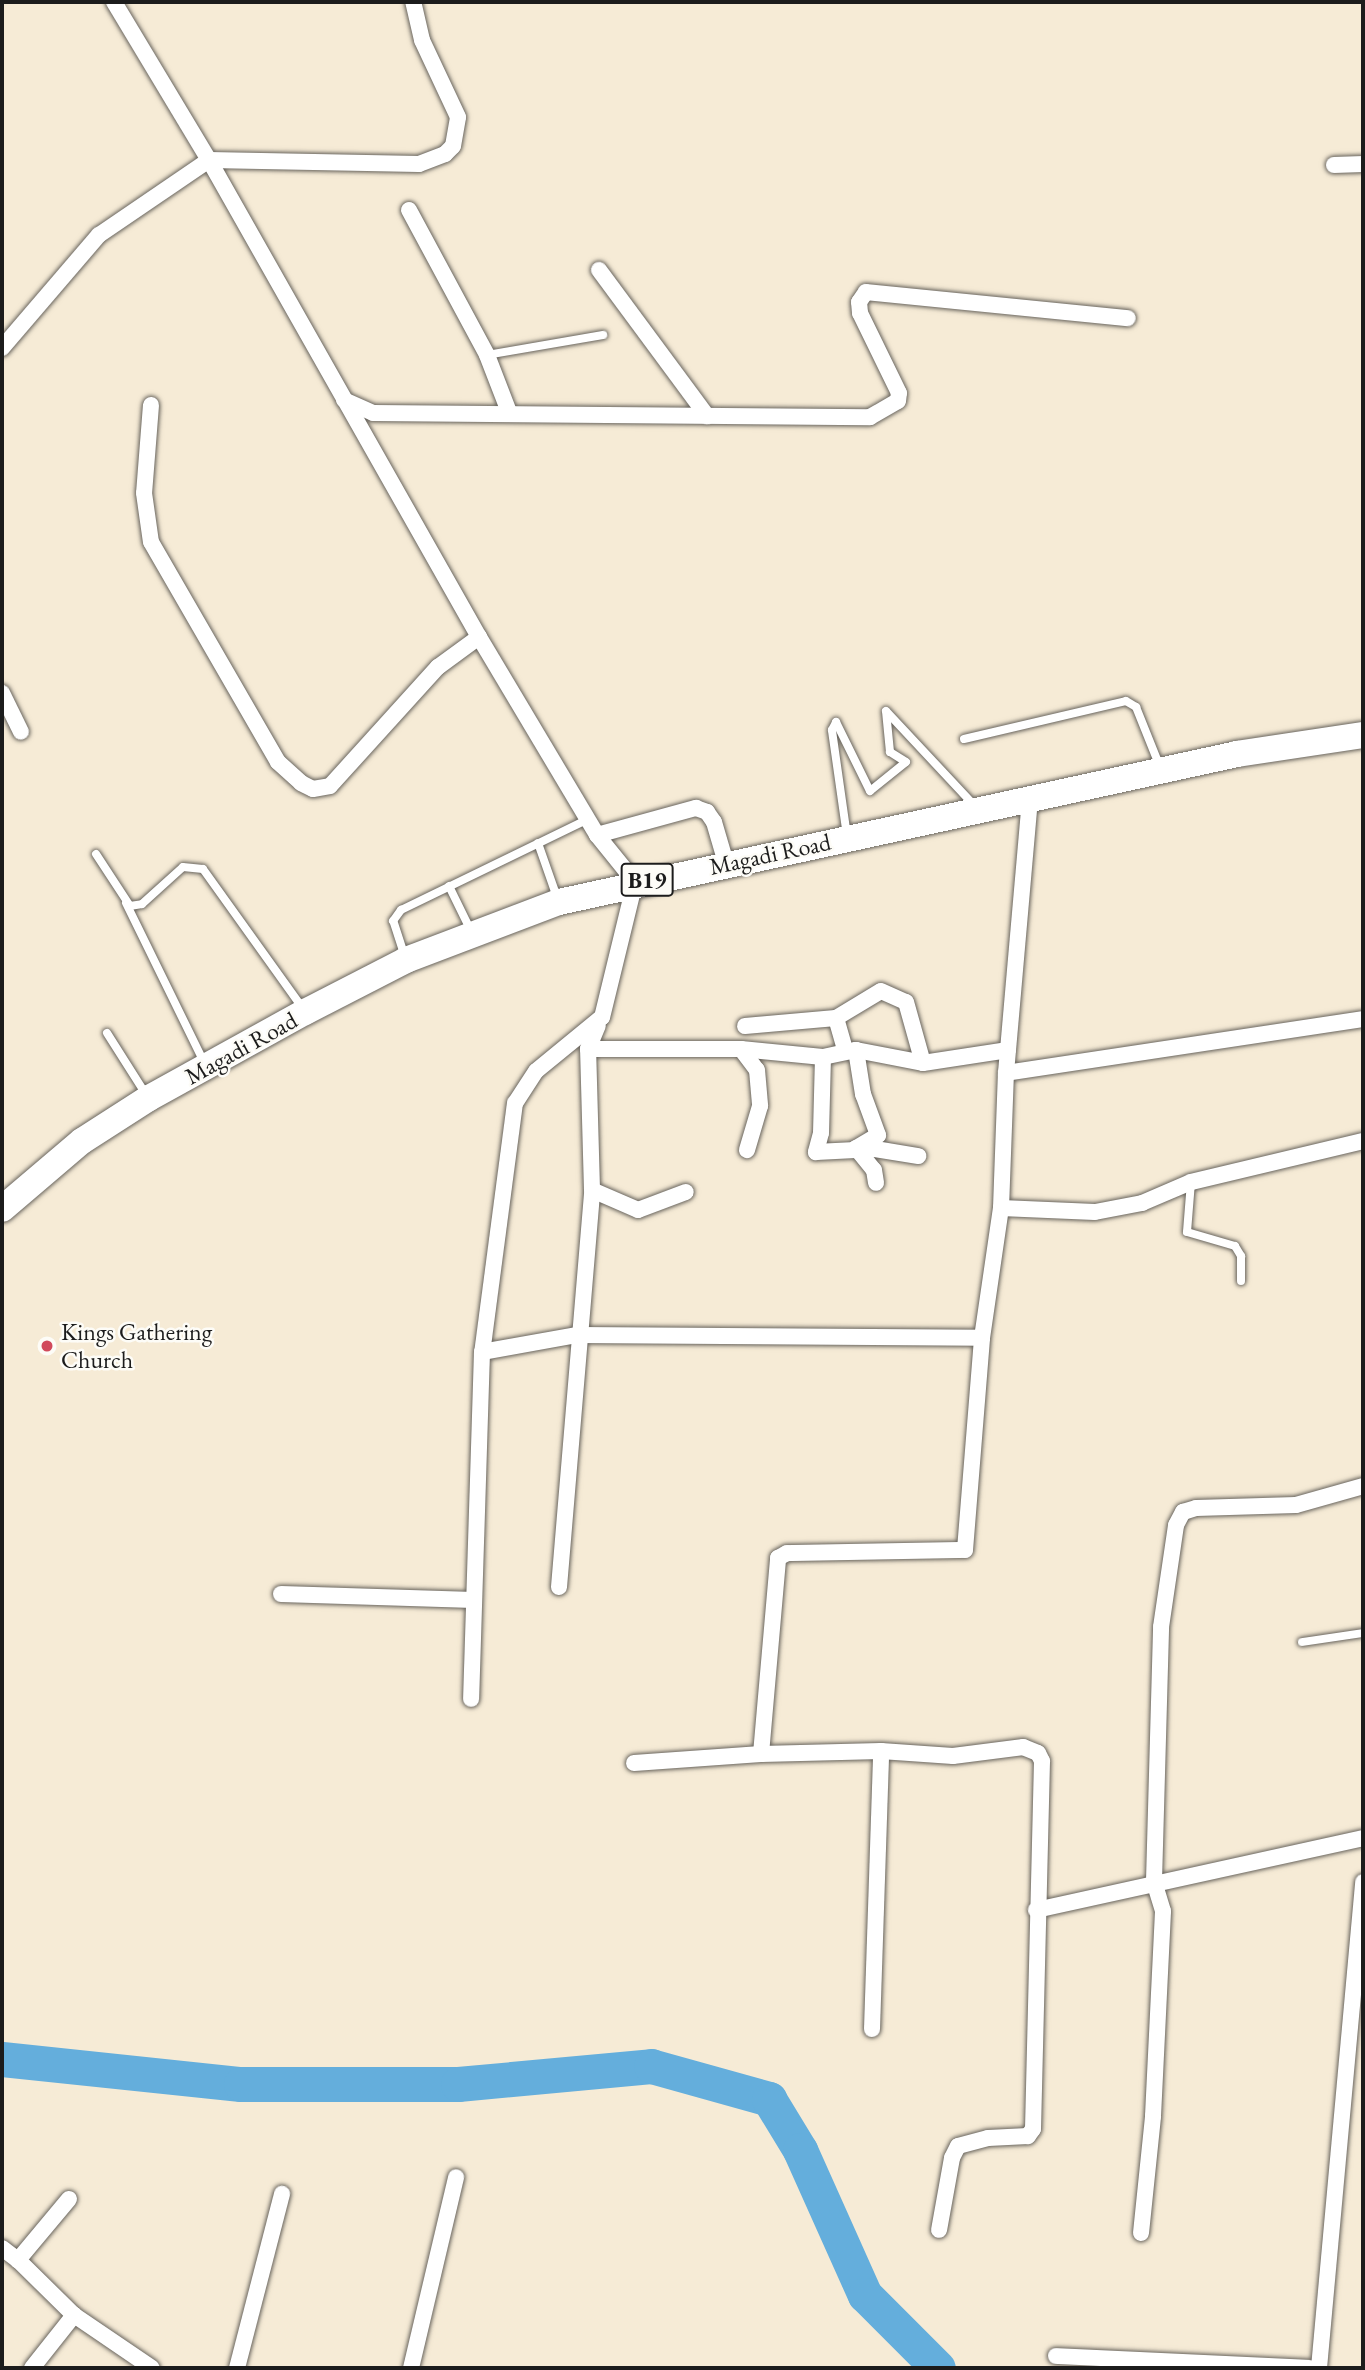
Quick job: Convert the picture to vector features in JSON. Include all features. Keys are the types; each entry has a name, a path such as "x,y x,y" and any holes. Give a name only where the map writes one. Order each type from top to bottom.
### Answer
{"highway":[{"name":"Magadi Road","path":"2,1209 82,1141 149,1098 305,1012 406,960 559,902 635,882 847,839 1030,797 1161,770 1363,735"}],"street":[{"path":"114,2 209,160 479,637 597,835 635,882 602,1017 588,1049 592,1190 577,1335 559,1587"},
{"path":"2,347 99,235 209,160 419,164 445,153 453,146 458,117 422,40 414,2"},
{"path":"1334,165 1363,164"},
{"path":"409,210 487,355 509,412"},
{"path":"599,270 707,416"},
{"path":"344,400 373,413 509,412 870,418 898,401 899,393 860,313 859,302 866,292 1128,318"},
{"path":"151,405 144,513 151,542 278,762 301,783 313,789 330,786 438,667 479,637"},
{"path":"2,693 21,732"},
{"path":"761,1754 778,1558 787,1553 965,1550 982,1338 1001,1208 1006,1073 1030,797"},
{"path":"597,835 696,808 707,812 714,822 726,863"},
{"path":"745,1026 836,1018 881,991 899,995 906,1002 923,1063"},
{"path":"471,1699 482,1352 515,1102 536,1070 602,1017"},
{"path":"836,1018 851,1050 878,1135 856,1148"},
{"path":"1006,1073 1363,1019"},
{"path":"588,1049 741,1049 823,1057 851,1050 923,1063 1008,1050"},
{"path":"741,1049 757,1070 760,1106 747,1150"},
{"path":"823,1057 821,1133 816,1152 856,1148 918,1157"},
{"path":"1001,1208 1096,1212 1142,1203 1191,1182 1363,1141"},
{"path":"856,1148 874,1170 876,1183"},
{"path":"592,1190 638,1210 686,1192"},
{"path":"482,1352 577,1335 982,1338"},
{"path":"1141,2233 1153,2116 1163,1911 1154,1881 1161,1627 1176,1525 1183,1512 1196,1508 1296,1505 1363,1486"},
{"path":"281,1594 474,1600"},
{"path":"634,1763 761,1754 881,1751 953,1756 1023,1747 1038,1753 1042,1761 1032,2133 958,2146 952,2158 939,2230"},
{"path":"872,2029 881,1751"},
{"path":"1036,1910 1154,1881 1363,1838"},
{"path":"1319,2368 1361,1957 1363,1882"},
{"path":"411,2368 456,2177"},
{"path":"237,2368 282,2194"},
{"path":"18,2260 69,2199"},
{"path":"2,2248 18,2260 74,2315 152,2368"},
{"path":"32,2368 74,2315"},
{"path":"1056,2356 1309,2368"}],"lane":[{"path":"487,355 603,335"},
{"path":"964,738 1126,701 1136,707 1161,770"},
{"path":"847,839 832,730 836,722 870,791 906,762 890,752 886,711 978,809"},
{"path":"406,960 393,921 396,915 449,886 588,819"},
{"path":"538,843 559,902"},
{"path":"96,854 126,904 152,964 206,1067"},
{"path":"126,904 142,904 183,867 203,869 305,1012"},
{"path":"449,886 472,934"},
{"path":"107,1034 149,1098"},
{"path":"1191,1182 1187,1232 1235,1246 1241,1256 1241,1281"},
{"path":"1302,1642 1363,1633"}],"waterway":[{"path":"2,2059 241,2084 458,2084 651,2066 769,2099 800,2150 865,2295 938,2368"}],"place":[{"name":"Kings Gathering Church","path":"47,1346"}]}
